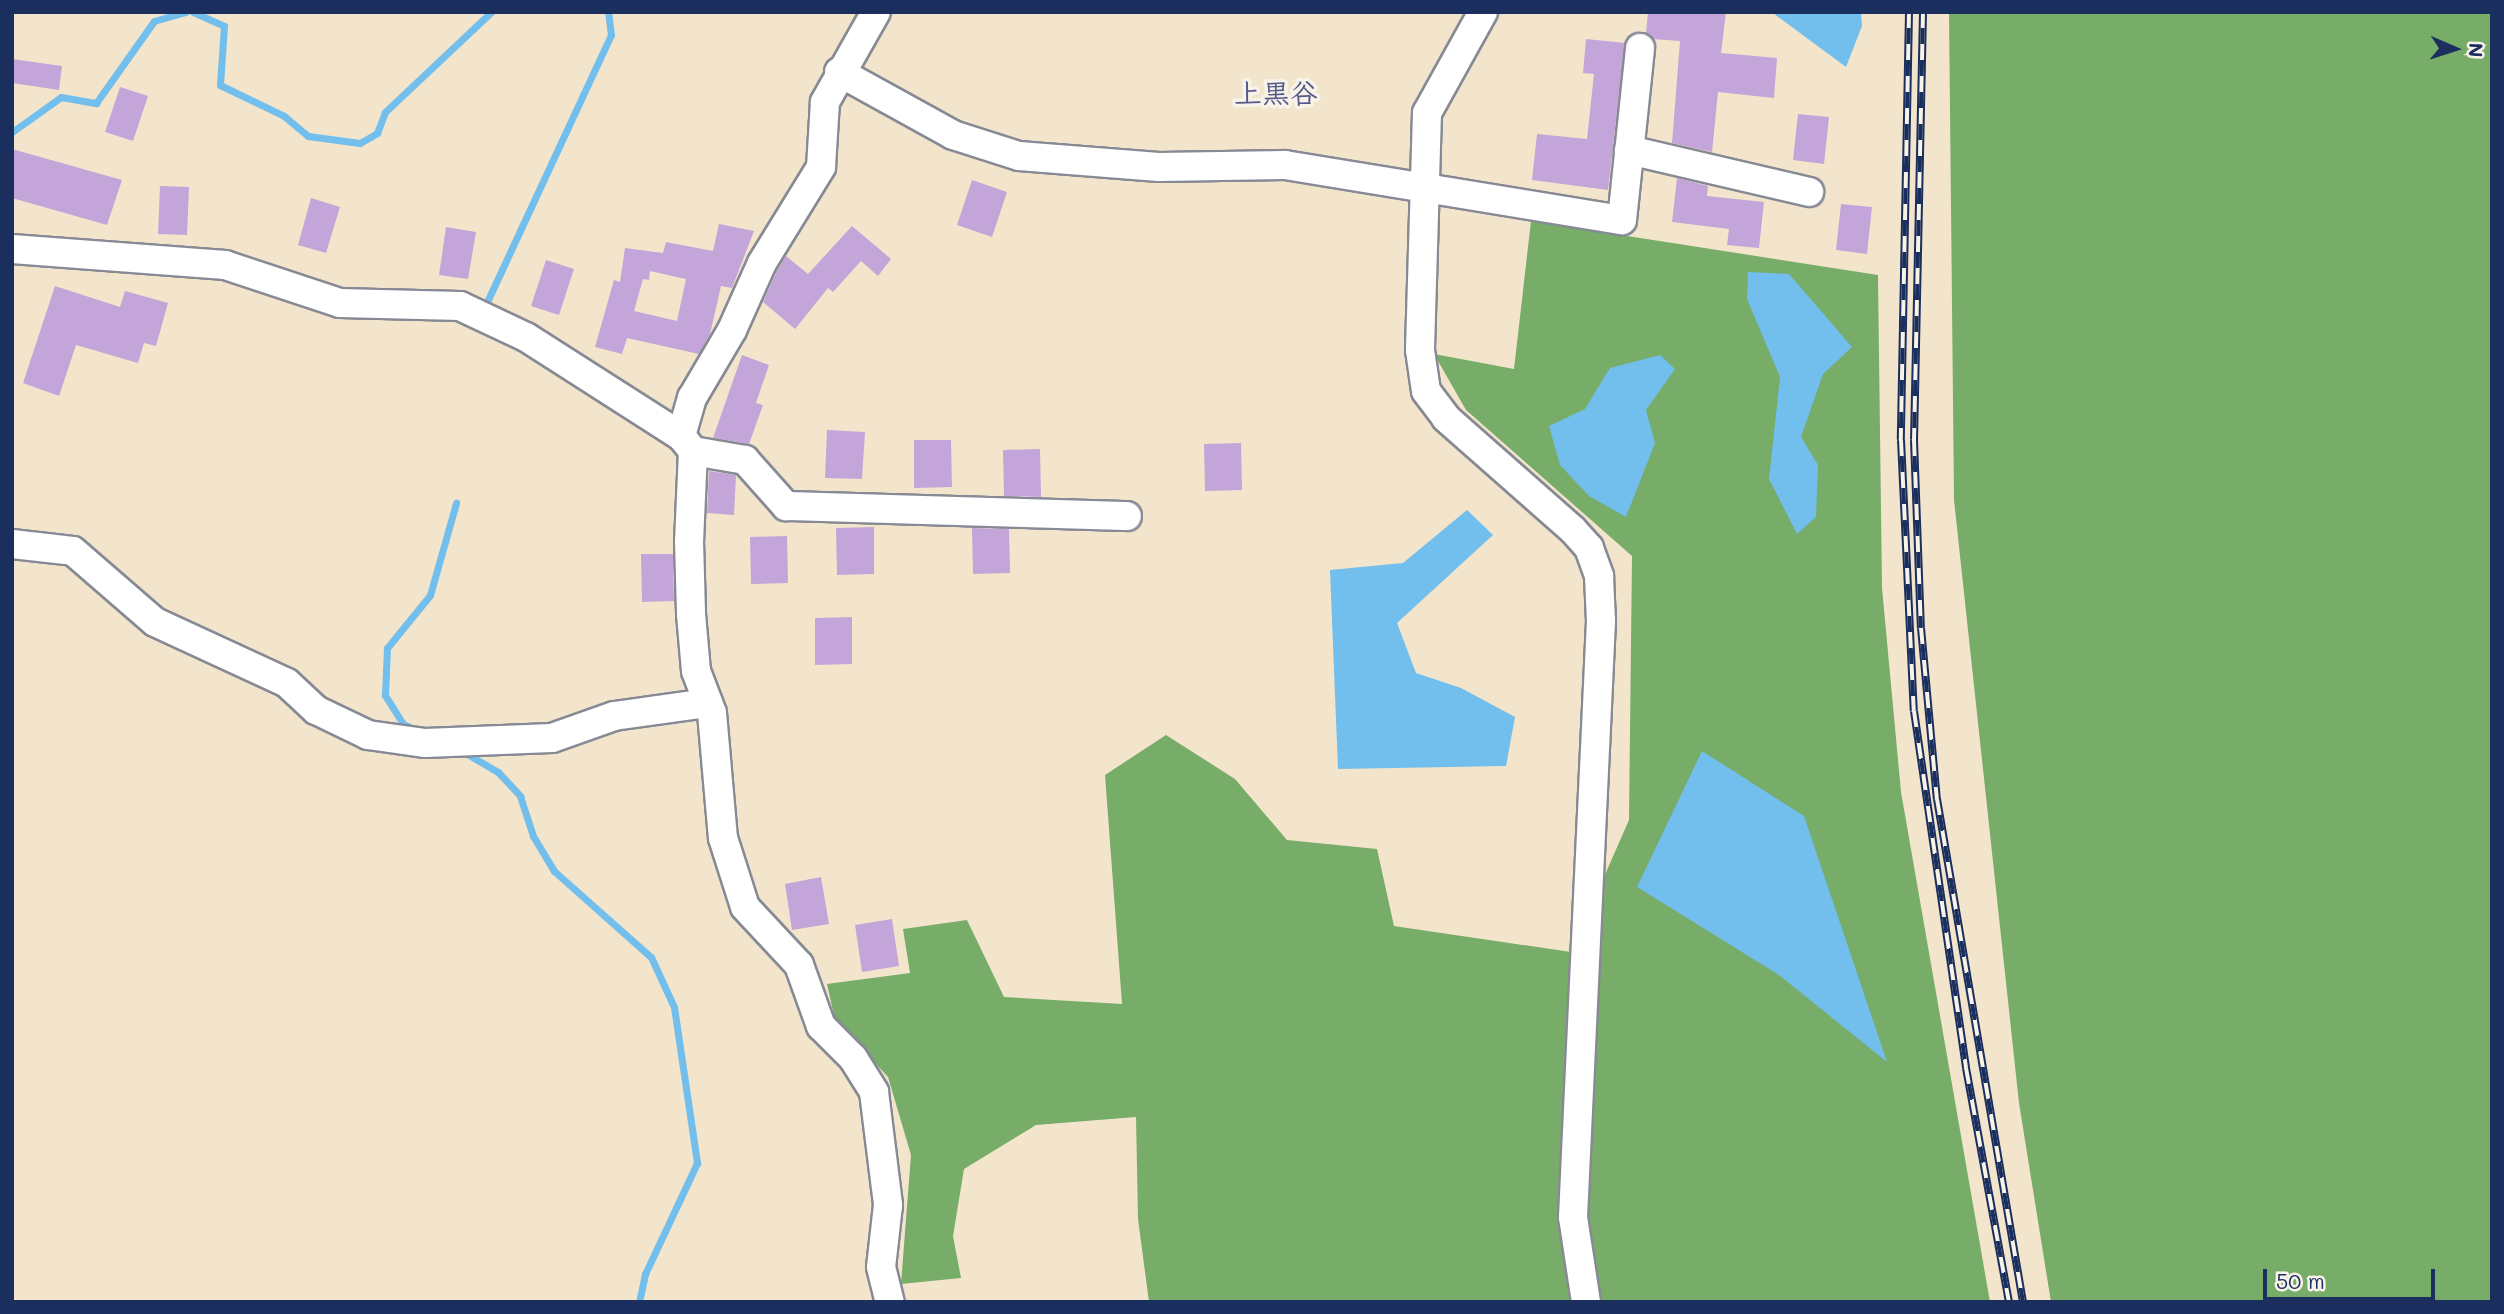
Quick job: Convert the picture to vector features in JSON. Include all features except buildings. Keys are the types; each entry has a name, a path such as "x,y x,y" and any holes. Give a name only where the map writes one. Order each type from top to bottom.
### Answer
{"street":[{"path":"876,12 839,72 825,102 821,167 762,263 732,330 692,398 687,444 691,614 696,671 708,703 723,838 745,907 799,965 821,1026 853,1058 874,1092 888,1205 881,1267 890,1302"},
{"path":"1483,12 1427,113 1422,184 1420,350 1426,391 1446,418 1573,530 1589,548 1599,576 1601,621 1573,1217 1586,1302"},
{"path":"839,72 953,135 1019,156 1159,167 1285,165 1422,184 1622,220 1640,48"},
{"path":"1629,150 1809,192"},
{"path":"12,249 225,265 340,303 460,306 526,337 687,444 744,460 786,506 1126,516"},
{"path":"12,544 73,551 155,622 287,683 316,710 368,735 425,743 552,738 614,716 708,703"}],"green space":[{"path":"1949,12 2492,12 2492,1302 2051,1302 2019,1103 1954,500"},
{"path":"1531,221 1878,275 1882,588 1901,792 1990,1302 1149,1302 1138,1219 1136,1117 1036,1125 964,1169 953,1236 961,1278 901,1284 911,1155 888,1077 835,1020 827,984 910,973 903,929 967,920 1004,997 1122,1004 1105,775 1166,735 1235,779 1287,840 1377,849 1394,926 1571,952 1629,820 1632,556 1466,410 1434,354 1514,369"}],"water":[{"path":"1861,12 1862,26 1846,67 1773,13"},
{"path":"1748,272 1789,274 1852,347 1823,374 1801,437 1818,465 1816,517 1797,534 1769,479 1780,377 1747,299"},
{"path":"1660,355 1675,369 1646,410 1655,443 1626,517 1589,496 1560,465 1549,426 1585,409 1610,368"},
{"path":"1467,510 1493,535 1397,623 1416,673 1461,688 1515,717 1506,766 1338,769 1330,570 1403,563"},
{"path":"1702,751 1804,816 1887,1062 1779,975 1637,887"}],"waterway":[{"path":"12,132 61,97 96,103 154,21 186,12"},
{"path":"193,12 224,26 220,85 284,116 308,136 360,143 377,133 385,112 491,12"},
{"path":"486,304 611,35 608,12"},
{"path":"416,730 403,724 385,695 387,648 430,595 456,503"},
{"path":"462,751 498,772 520,796 533,836 554,871 651,957 674,1007 697,1163 645,1274 639,1302"}],"railway":[{"path":"1909,12 1901,440 1914,711 1966,1068 2009,1302"},
{"path":"1923,12 1914,440 1921,628 1937,799 2023,1302"}],"district":[{"name":"上黒谷","path":"1276,92"}]}
